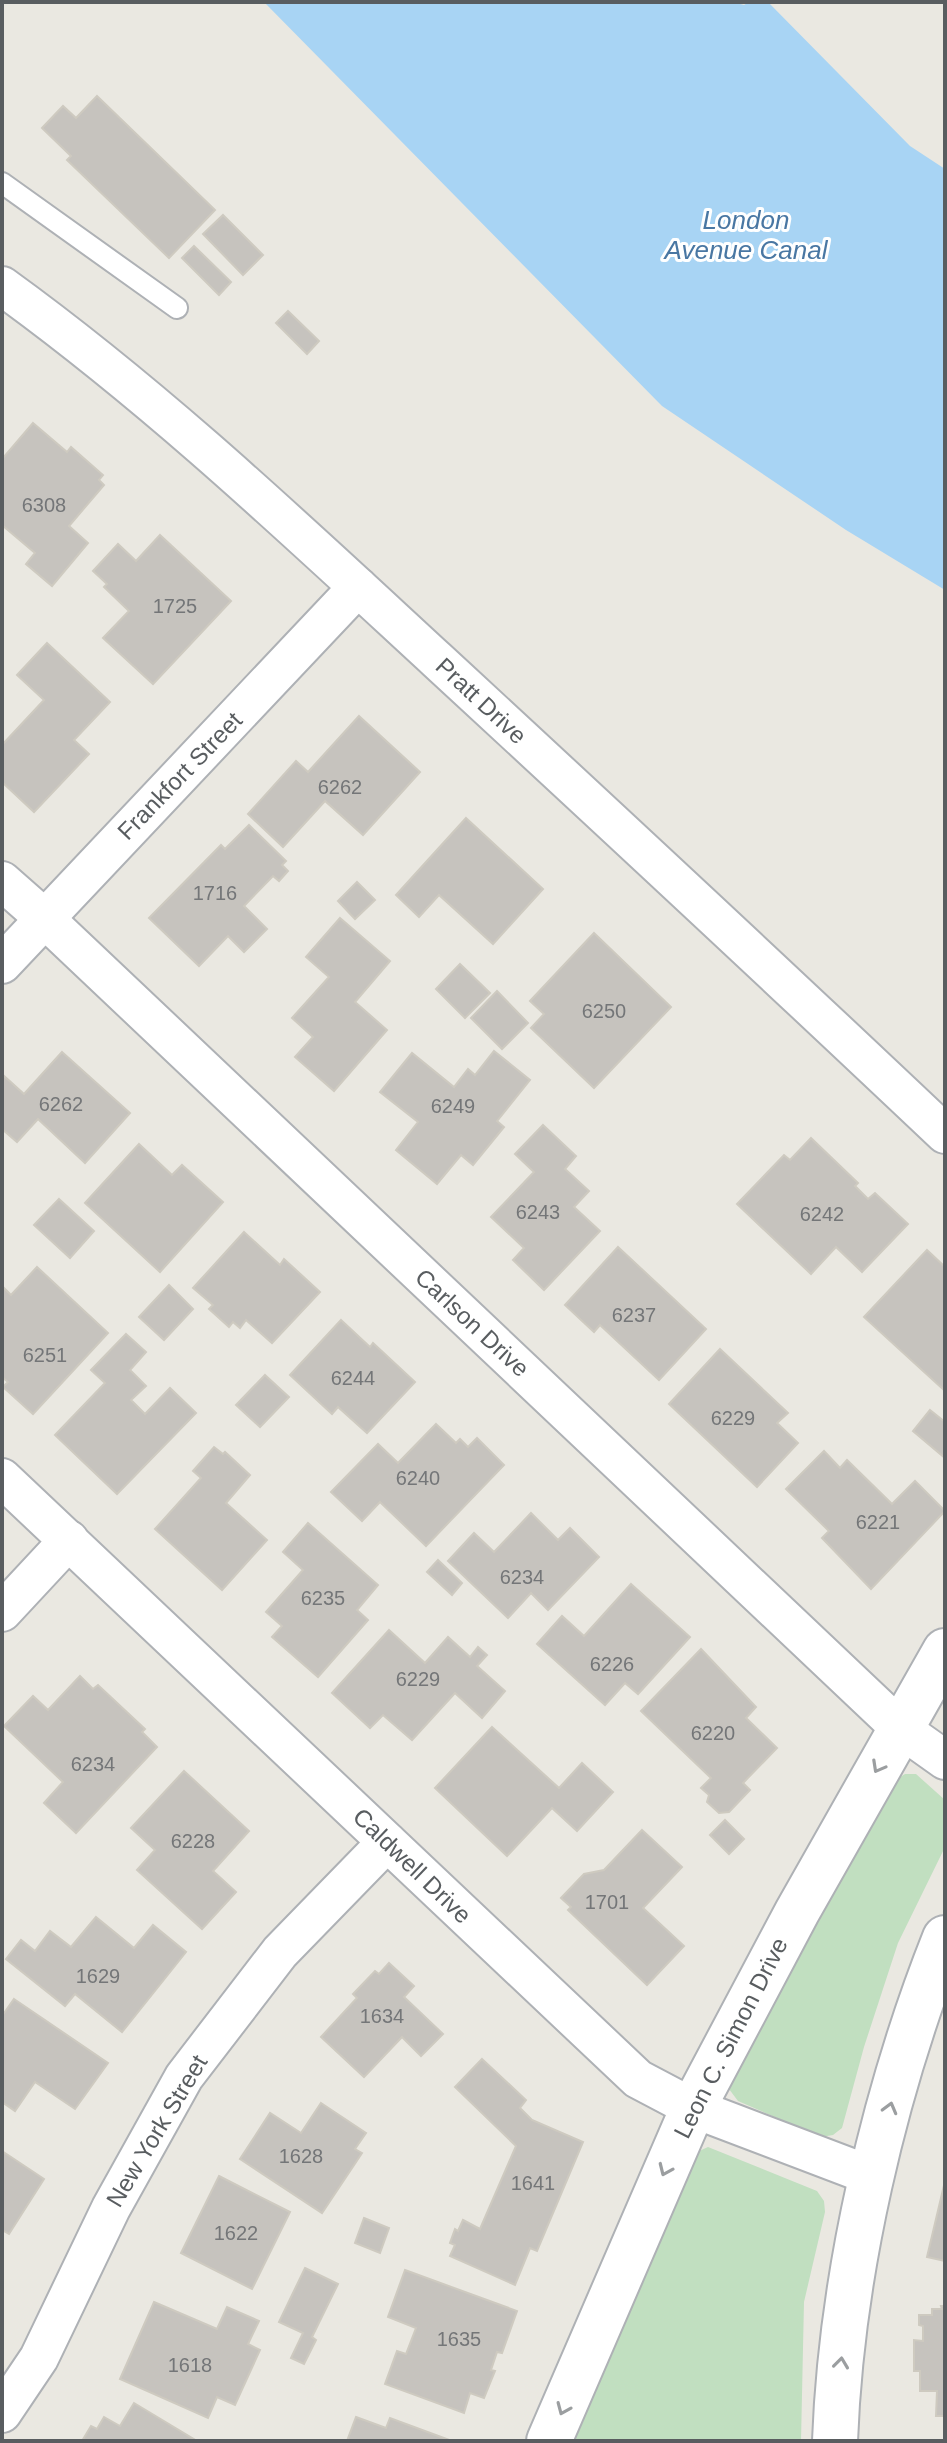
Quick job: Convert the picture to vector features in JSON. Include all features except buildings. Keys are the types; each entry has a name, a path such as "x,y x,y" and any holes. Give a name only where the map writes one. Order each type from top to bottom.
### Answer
{"main road":[{"name":"Leon C. Simon Drive","path":"549,2441 693,2108 797,1912 945,1651"},
{"path":"835,2441 839,2374 851,2287 872,2176 929,1978 945,1938"}],"street":[{"name":"Pratt Drive","path":"2,286 61,328 169,416 358,587 945,1134"},
{"name":"Frankfort Street","path":"2,964 358,587"},
{"name":"Carlson Drive","path":"2,881 900,1728 945,1760"},
{"name":"Caldwell Drive","path":"2,1478 638,2079 693,2108 872,2176"},
{"path":"2,1612 69,1540"},
{"name":"New York Street","path":"2,2413 39,2358 111,2208 184,2077 280,1952 387,1842"}],"lane":[{"path":"2,183 177,308"}],"green space":[{"path":"905,1774 916,1774 945,1800 945,1847 898,1943 864,2047 842,2128 833,2135 821,2137 738,2101 729,2089 729,2076 894,1781"},
{"path":"708,2147 817,2191 824,2201 825,2212 804,2302 801,2441 571,2441 697,2152"}],"water":[{"name":"London Avenue Canal","path":"264,2 733,2 744,5 768,2 910,146 945,169 945,590 846,530 662,406"}]}
